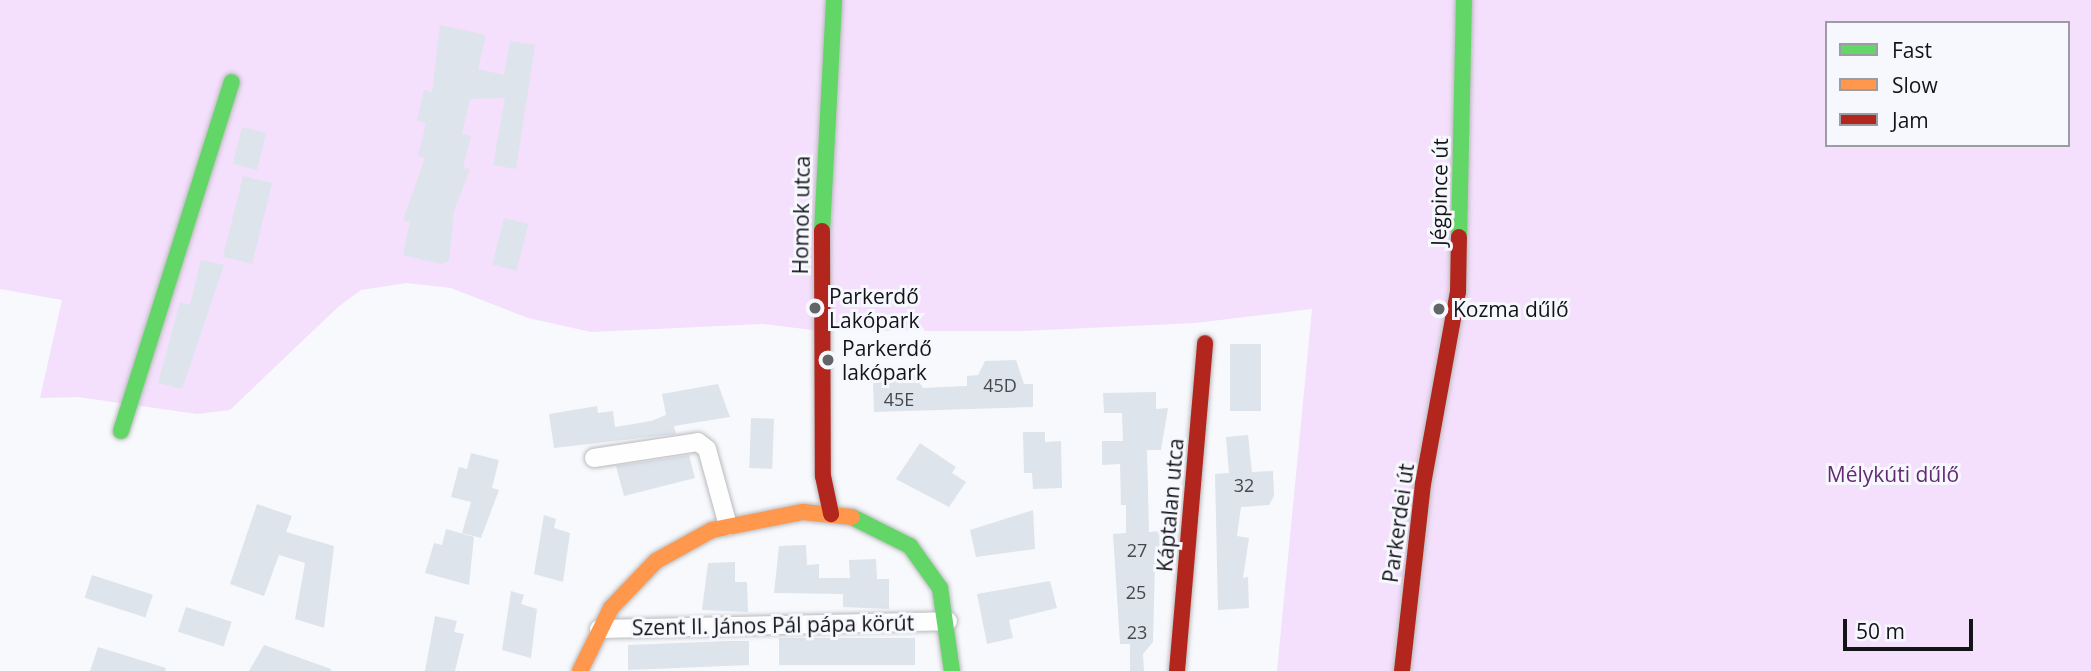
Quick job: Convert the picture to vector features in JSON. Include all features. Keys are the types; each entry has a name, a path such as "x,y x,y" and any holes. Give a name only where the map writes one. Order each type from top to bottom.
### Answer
{"street":[{"name":"Homok utca","path":"831,514 823,476 821,331 823,133 834,0"},
{"name":"Jégpince út","path":"1445,383 1458,292 1464,0"},
{"path":"121,431 232,82"},
{"name":"Káptalan utca","path":"1177,671 1205,343"},
{"name":"Parkerdei út","path":"1402,671 1423,484 1445,383"},
{"path":"594,458 698,442 707,449 729,526"},
{"name":"Szent II. János Pál pápa körút","path":"580,671 598,629 631,582 656,561 729,526 803,512 856,517 910,546 940,588 948,621 952,671"},
{"name":"Szent II. János Pál pápa körút","path":"598,629 948,621"}],"green space":[{"name":"Mélykúti dűlő","path":"0,0 2091,0 2091,671 1277,671 1312,309 1195,323 1024,331 821,331 763,324 591,332 528,318 451,288 407,283 361,290 338,307 230,410 197,414 78,397 40,398 62,300 0,289"}],"building":[{"path":"440,25 486,35 478,69 504,75 510,41 535,45 516,169 493,165 505,98 470,99 462,134 471,136 463,168 470,169 454,211 449,261 441,264 403,255 410,222 403,220 425,158 418,156 426,123 417,121 424,90 432,92"},
{"path":"242,127 266,133 257,170 233,164"},
{"path":"243,176 272,183 252,264 223,257"},
{"path":"504,218 528,224 517,271 492,265"},
{"path":"201,260 224,265 182,389 158,383 180,302 190,305"},
{"path":"1230,344 1261,344 1261,411 1230,411"},
{"path":"1016,360 1024,384 1033,384 1033,407 874,412 873,380 881,380 881,370 913,372 923,388 967,386 967,376 978,375 985,361"},
{"path":"718,384 730,417 674,426 676,434 554,448 549,414 597,406 598,413 613,411 615,427 651,421 666,415 662,394"},
{"path":"1156,392 1156,409 1168,408 1161,450 1147,450 1149,532 1159,531 1161,565 1155,565 1153,642 1143,654 1144,671 1130,671 1130,644 1120,644 1113,534 1126,533 1126,505 1121,505 1120,464 1102,465 1102,441 1123,441 1122,413 1104,413 1103,393"},
{"path":"751,418 774,419 772,469 749,468"},
{"path":"1023,432 1045,432 1045,442 1061,441 1062,488 1033,489 1032,473 1024,473"},
{"path":"1248,435 1252,472 1273,471 1274,496 1269,505 1241,507 1237,536 1249,538 1243,578 1248,577 1249,608 1218,610 1215,474 1229,473 1226,437"},
{"path":"920,443 956,467 952,473 966,482 949,507 896,479"},
{"path":"471,453 499,460 492,488 499,490 481,538 462,533 471,502 451,497 459,467 467,469"},
{"path":"689,455 695,478 624,496 616,466"},
{"path":"257,504 292,516 286,532 334,546 324,628 295,619 305,563 279,555 264,596 230,584"},
{"path":"1033,510 1035,549 976,557 970,530"},
{"path":"544,515 556,519 554,528 570,533 563,582 534,574"},
{"path":"446,529 474,537 469,585 425,573 434,543 442,545"},
{"path":"806,545 807,565 819,564 819,578 850,578 849,560 876,559 877,579 889,579 889,609 843,607 843,594 774,593 779,546"},
{"path":"735,562 735,582 747,582 748,612 702,610 708,563"},
{"path":"92,575 153,595 145,618 85,598"},
{"path":"1050,581 1057,608 1009,620 1013,638 987,644 977,594"},
{"path":"511,591 524,595 521,604 537,609 531,658 502,650"},
{"path":"186,607 232,622 224,647 178,632"},
{"path":"435,616 457,621 454,632 464,634 455,671 425,671"},
{"path":"779,638 915,638 915,665 779,665"},
{"path":"749,641 749,665 628,670 628,645"},
{"path":"264,645 331,669 331,671 249,671"},
{"path":"98,647 166,668 165,671 90,671"}],"traffic: fast":[{"path":"822,231 834,0"},
{"path":"1459,237 1464,0"},
{"path":"121,431 232,82"},
{"path":"852,517 910,546 940,588 952,671"}],"traffic: slow":[{"path":"580,671 611,608 656,561 712,530 803,512 852,517"}],"traffic: jam":[{"path":"822,231 823,476 831,514"},
{"path":"1402,671 1423,484 1458,292 1459,237"},
{"path":"1177,671 1205,343"}],"place":[{"name":"Parkerdő Lakópark","path":"815,308"},
{"name":"Kozma dűlő","path":"1439,309"},
{"name":"Parkerdő lakópark","path":"828,360"}]}
